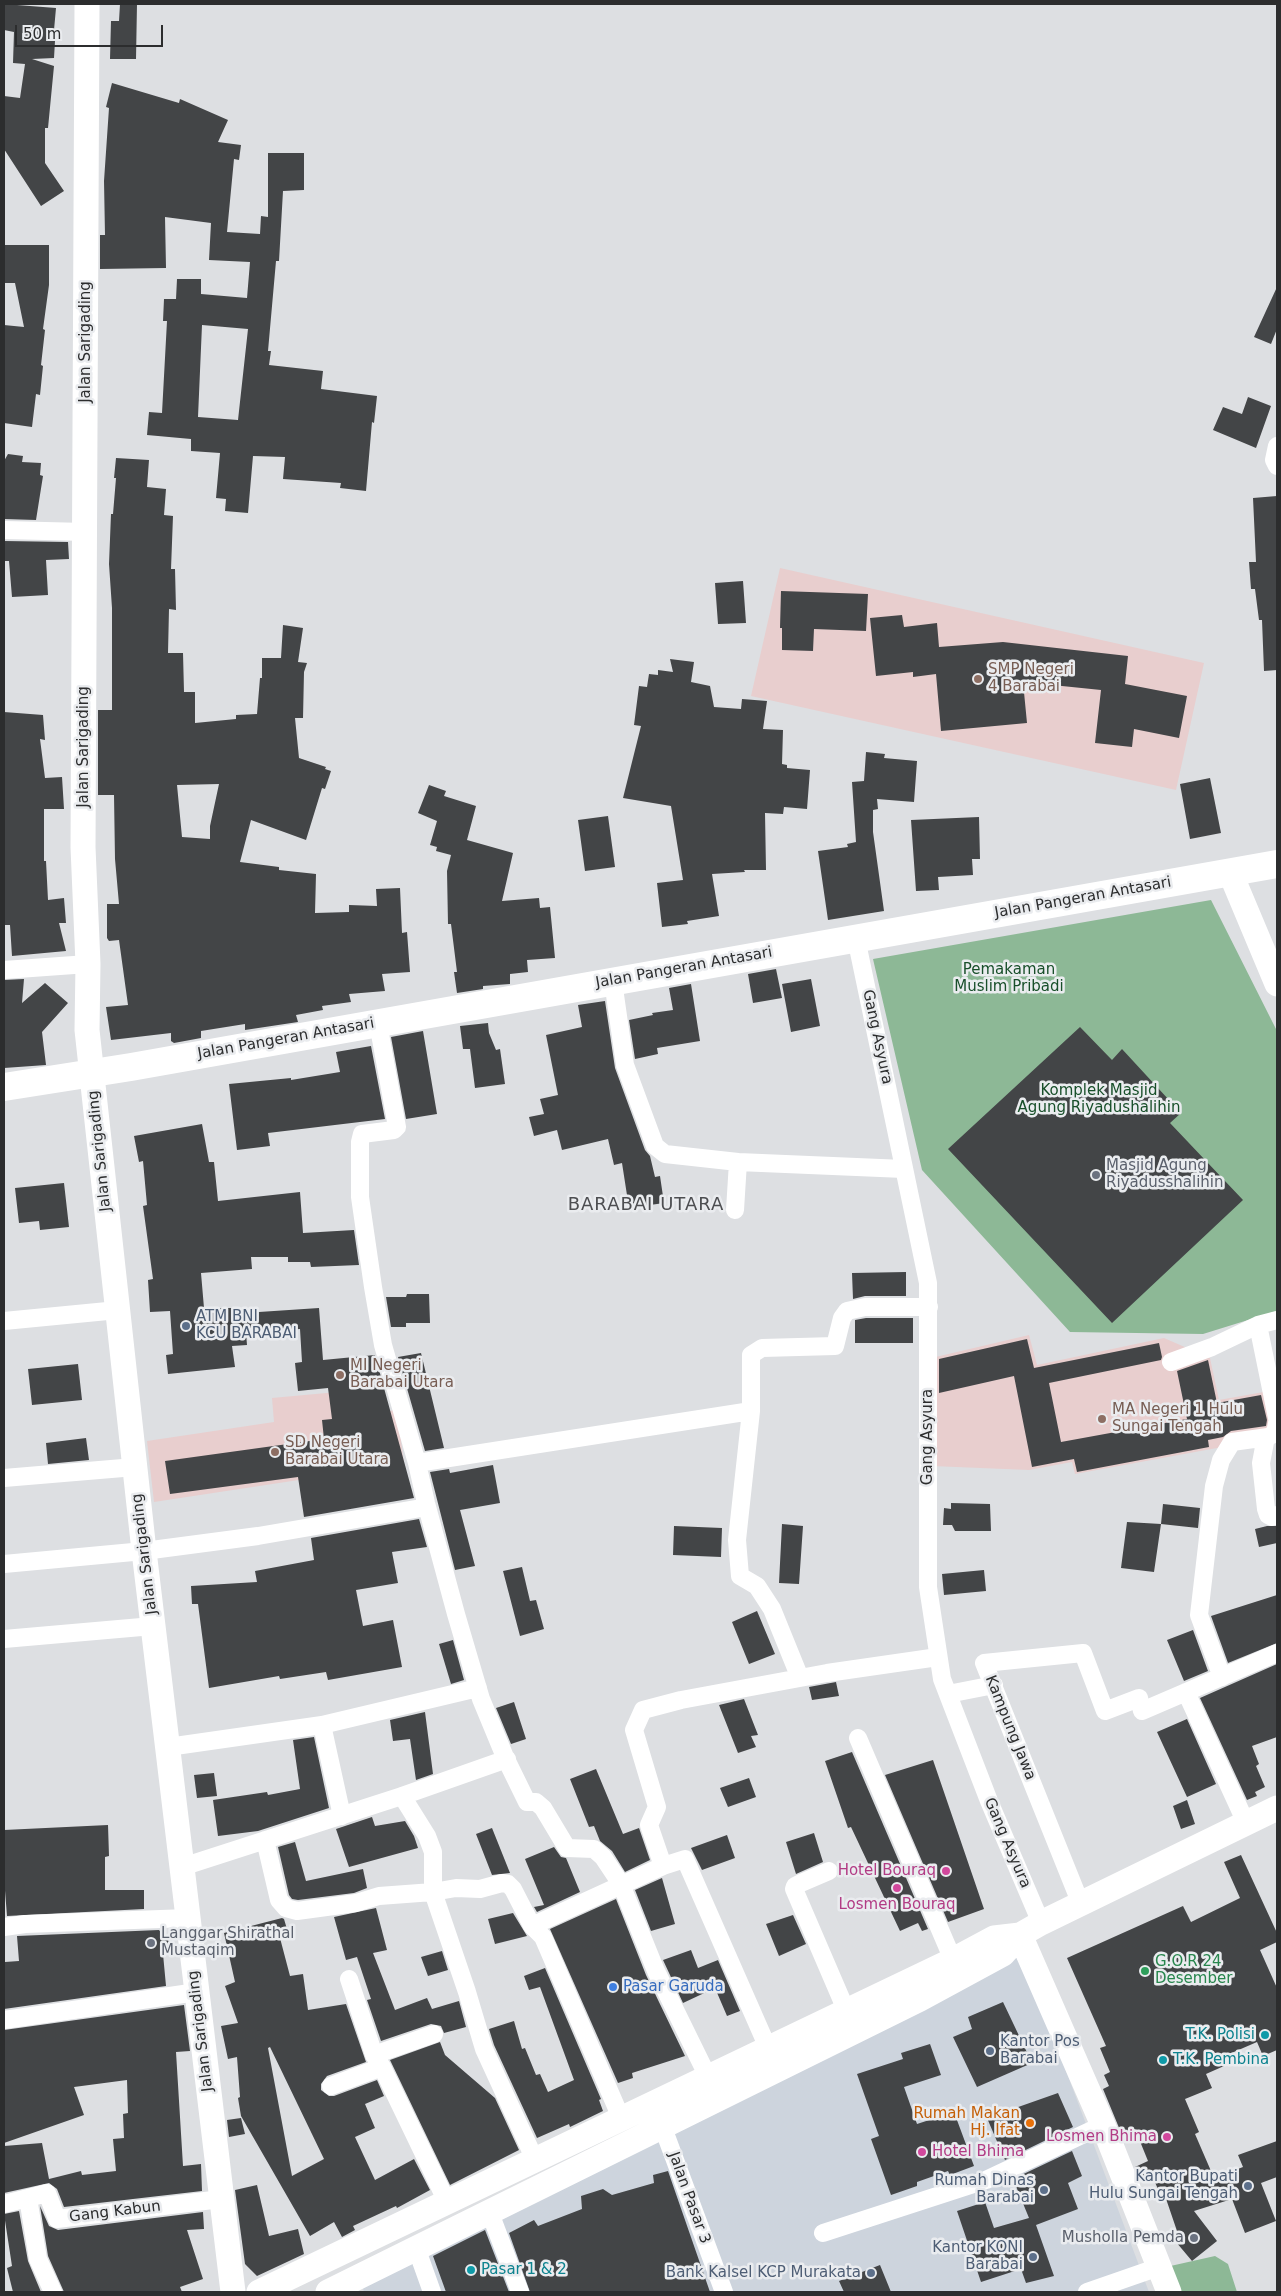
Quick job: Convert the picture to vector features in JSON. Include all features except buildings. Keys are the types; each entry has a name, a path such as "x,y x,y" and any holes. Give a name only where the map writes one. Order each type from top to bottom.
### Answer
{"main road":[{"name":"Jalan Pangeran Antasari","path":"4,1087 1277,864"}],"street":[{"name":"Jalan Sarigading","path":"86,4 86,532 83,847 88,964 87,1030 144,1551 233,2292"},
{"path":"1277,446 1274,460 1277,466"},
{"path":"4,530 86,532"},
{"path":"1230,872 1277,984"},
{"name":"Gang Asyura","path":"856,938 928,1283 928,1587 942,1678 989,1801 1041,1923"},
{"path":"4,970 88,964"},
{"path":"613,981 625,1065 655,1146 665,1154 738,1162 904,1169"},
{"path":"378,1023 398,1127 394,1130 362,1134 358,1153 360,1197 383,1345 417,1462 427,1507 478,1688 507,1760 527,1802 536,1802 543,1808 566,1848 594,1849 603,1857 622,1886 656,1971 708,2077"},
{"path":"735,1210 738,1162"},
{"path":"800,1678 772,1609 757,1586 740,1576 737,1540 750,1411 751,1355 762,1348 835,1346 842,1318 847,1310 866,1307 928,1307"},
{"path":"4,1321 118,1310"},
{"path":"1171,1362 1212,1347 1258,1325 1277,1320"},
{"path":"1258,1325 1277,1418"},
{"path":"417,1462 750,1411"},
{"path":"1222,1676 1200,1615 1214,1486 1221,1460 1232,1442 1266,1437 1275,1433 1277,1423"},
{"path":"1266,1437 1260,1463 1266,1509 1268,1515 1272,1517 1277,1515"},
{"path":"4,1478 135,1467"},
{"path":"4,1564 144,1551 258,1536 427,1507"},
{"path":"4,1639 153,1626"},
{"name":"Kampung Jawa","path":"1080,1902 984,1663 1083,1652 1105,1711 1139,1698 1142,1711 1277,1653"},
{"path":"663,1866 649,1825 657,1807 634,1730 643,1710 681,1700 800,1678 938,1656"},
{"path":"948,1694 994,1685"},
{"path":"168,1746 322,1725 478,1688"},
{"path":"1186,1692 1246,1823"},
{"path":"322,1725 342,1816"},
{"path":"858,1738 953,1960"},
{"path":"182,1867 342,1816 507,1760"},
{"path":"402,1796 428,1836 433,1852 433,1892 468,1992 484,2049 535,2160"},
{"path":"328,2292 920,1999 1002,1954 1020,1935 1080,1902 1277,1808"},
{"path":"265,1840 279,1900 286,1908 297,1911 356,1902 379,1896 433,1892 456,1888 480,1889 508,1884 518,1897 532,1926 543,1936 621,2118"},
{"path":"532,1926 663,1866 685,1858 768,2048"},
{"path":"829,1871 795,1886 794,1889 846,2010"},
{"path":"4,1927 26,1924 188,1918"},
{"path":"259,2292 953,1960 994,1938 1020,1935"},
{"path":"1020,1935 1104,2125 1169,2292"},
{"path":"349,1979 378,2061 447,2202"},
{"path":"4,2020 197,1992"},
{"path":"331,2086 434,2034"},
{"name":"Jalan Pasar 3","path":"653,2103 724,2292"},
{"path":"823,2233 986,2180 1104,2125"},
{"name":"Gang Kabun","path":"4,2204 47,2193 57,2219 222,2199"},
{"path":"28,2198 38,2259 52,2292"},
{"path":"490,2213 520,2292"},
{"path":"416,2250 432,2292"},
{"path":"1087,2292 1159,2267"}],"shaded area":[{"name":"SMP Negeri 4 Barabai","path":"780,568 1204,663 1176,790 751,696"},
{"name":"MA Negeri 1 Hulu Sungai Tengah","path":"1029,1335 1037,1365 1164,1338 1210,1358 1219,1400 1269,1391 1277,1437 1075,1474 1072,1462 1029,1470 932,1466 927,1359"},
{"name":"SD Negeri Barabai Utara","path":"348,1391 350,1415 397,1410 404,1464 154,1502 147,1441 274,1422 272,1398"},
{"path":"1020,1948 1149,2292 364,2292 362,2285"}],"green space":[{"name":"Komplek Masjid Agung Riyadushalihin","path":"1211,900 1277,1031 1277,1311 1203,1334 1070,1332 922,1170 873,959"},
{"path":"1215,2256 1228,2264 1237,2292 1175,2292 1166,2267"}],"place":[{"name":"SMP Negeri 4 Barabai","path":"978,679"},
{"name":"Masjid Agung Riyadusshalihin","path":"1096,1175"},
{"name":"ATM BNI KCU BARABAI","path":"186,1326"},
{"name":"MI Negeri Barabai Utara","path":"340,1375"},
{"name":"MA Negeri 1 Hulu Sungai Tengah","path":"1102,1419"},
{"name":"SD Negeri Barabai Utara","path":"275,1452"},
{"name":"Hotel Bouraq","path":"946,1871"},
{"name":"Losmen Bouraq","path":"897,1888"},
{"name":"Langgar Shirathal Mustaqim","path":"151,1943"},
{"name":"G.O.R 24 Desember","path":"1145,1971"},
{"name":"Pasar Garuda","path":"613,1987"},
{"name":"T.K. Polisi","path":"1265,2035"},
{"name":"Kantor Pos Barabai","path":"990,2051"},
{"name":"T.K. Pembina","path":"1163,2060"},
{"name":"Rumah Makan Hj. Ifat","path":"1030,2123"},
{"name":"Losmen Bhima","path":"1167,2137"},
{"name":"Hotel Bhima","path":"922,2152"},
{"name":"Kantor Bupati Hulu Sungai Tengah","path":"1248,2186"},
{"name":"Rumah Dinas Barabai","path":"1044,2190"},
{"name":"Musholla Pemda","path":"1194,2238"},
{"name":"Kantor KONI Barabai","path":"1033,2257"},
{"name":"Pasar 1 & 2","path":"471,2270"},
{"name":"Bank Kalsel KCP Murakata","path":"871,2273"}],"district":[{"name":"BARABAI UTARA","path":"646,1205"}],"park label":[{"name":"Pemakaman Muslim Pribadi","path":"1009,978"}]}
